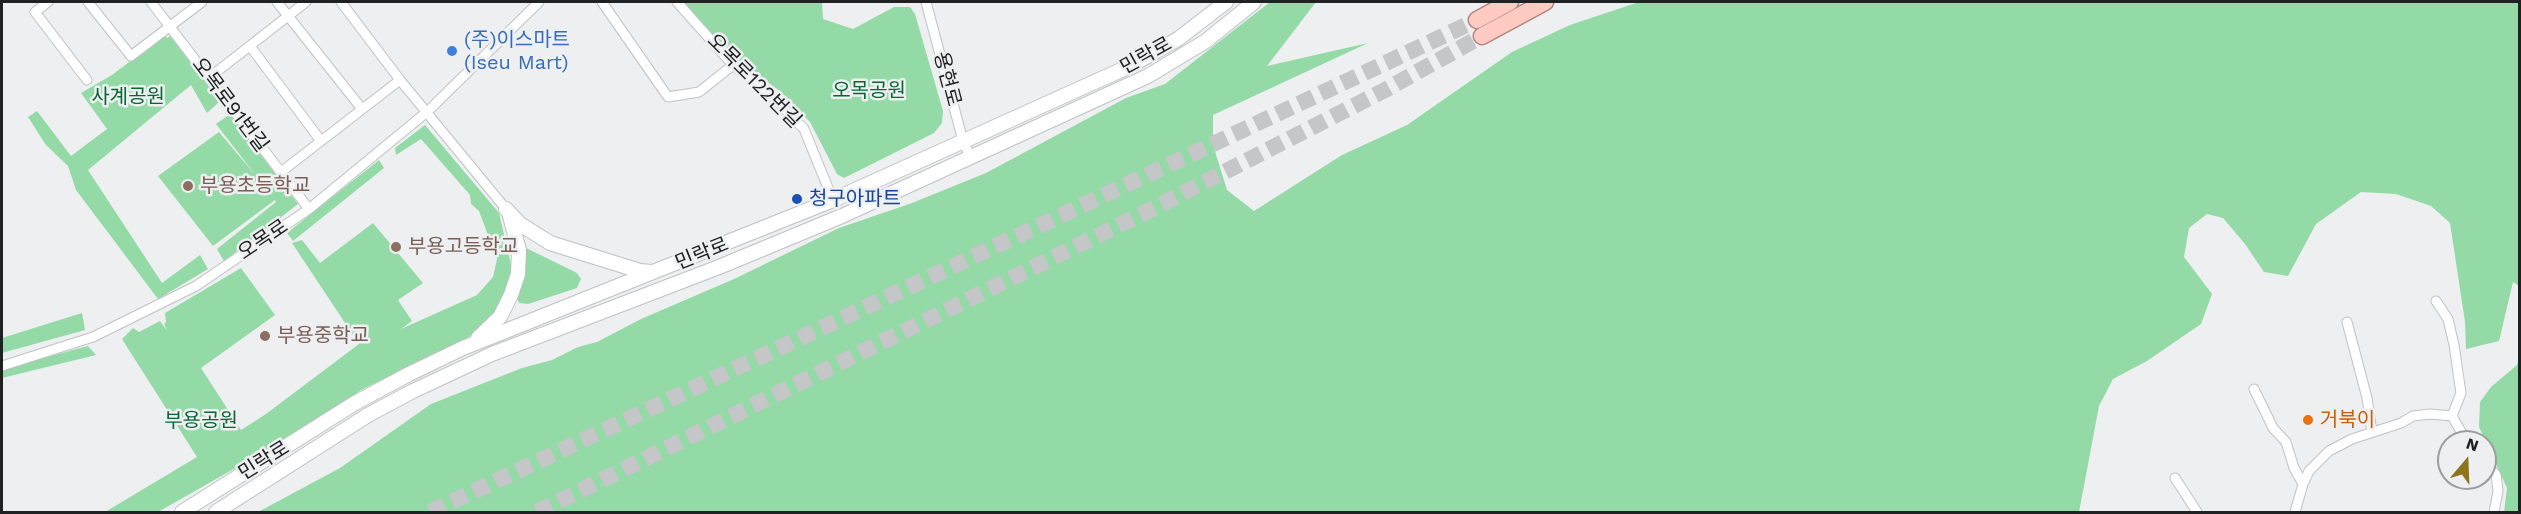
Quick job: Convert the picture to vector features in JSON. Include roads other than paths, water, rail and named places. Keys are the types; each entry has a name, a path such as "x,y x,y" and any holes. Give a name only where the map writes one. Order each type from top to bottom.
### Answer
{"highway":[{"path":"1510,2 1479,28 1545,2"}],"main road":[{"name":"민락로","path":"182,513 355,404 462,348 660,271 833,200 1130,66 1178,39 1226,2"},
{"name":"민락로","path":"216,513 368,415 456,370 832,220 1148,76 1206,41 1254,2"},
{"path":"506,209 526,229 550,243 640,271 660,271"},
{"path":"462,348 481,336 500,317 515,284 519,250 514,228 506,209"},
{"path":"598,258 611,272 616,288"}],"street":[{"path":"48,2 35,12 87,80"},
{"path":"88,2 131,56 202,2"},
{"name":"오목로91번길","path":"151,2 309,208"},
{"path":"277,2 362,109"},
{"path":"210,77 306,2"},
{"path":"341,2 400,80 428,111 506,209"},
{"name":"오목로","path":"2,366 93,337 196,286 309,208 428,111 539,2"},
{"path":"602,2 668,97 699,92 733,64"},
{"name":"오목로122번길","path":"677,2 733,64 772,96 804,129 825,174 833,200"},
{"name":"용현로","path":"926,2 963,141 970,156"},
{"path":"250,46 321,141"},
{"path":"281,172 400,80"},
{"path":"2436,301 2448,319 2461,393 2452,416"},
{"path":"2346,322 2367,398 2372,432"},
{"path":"2254,389 2272,428 2286,442 2294,468 2303,484"},
{"path":"2295,513 2309,471 2329,451 2372,432 2401,423 2413,416 2430,414 2452,416"},
{"path":"2452,416 2460,430"},
{"path":"2175,478 2197,513"},
{"path":"2494,513 2497,483"}],"tunnel":[{"path":"430,512 1477,20"},
{"path":"537,512 1152,209 1385,90 1482,36"}],"place":[{"name":"(주)이스마트 (Iseu Mart)","path":"452,51"},
{"name":"부용초등학교","path":"188,186"},
{"name":"청구아파트","path":"797,199"},
{"name":"부용고등학교","path":"396,247"},
{"name":"부용중학교","path":"265,336"},
{"name":"거북이","path":"2308,420"}],"park label":[{"name":"오목공원","path":"869,91"},
{"name":"사계공원","path":"128,97"},
{"name":"부용공원","path":"201,421"}]}
